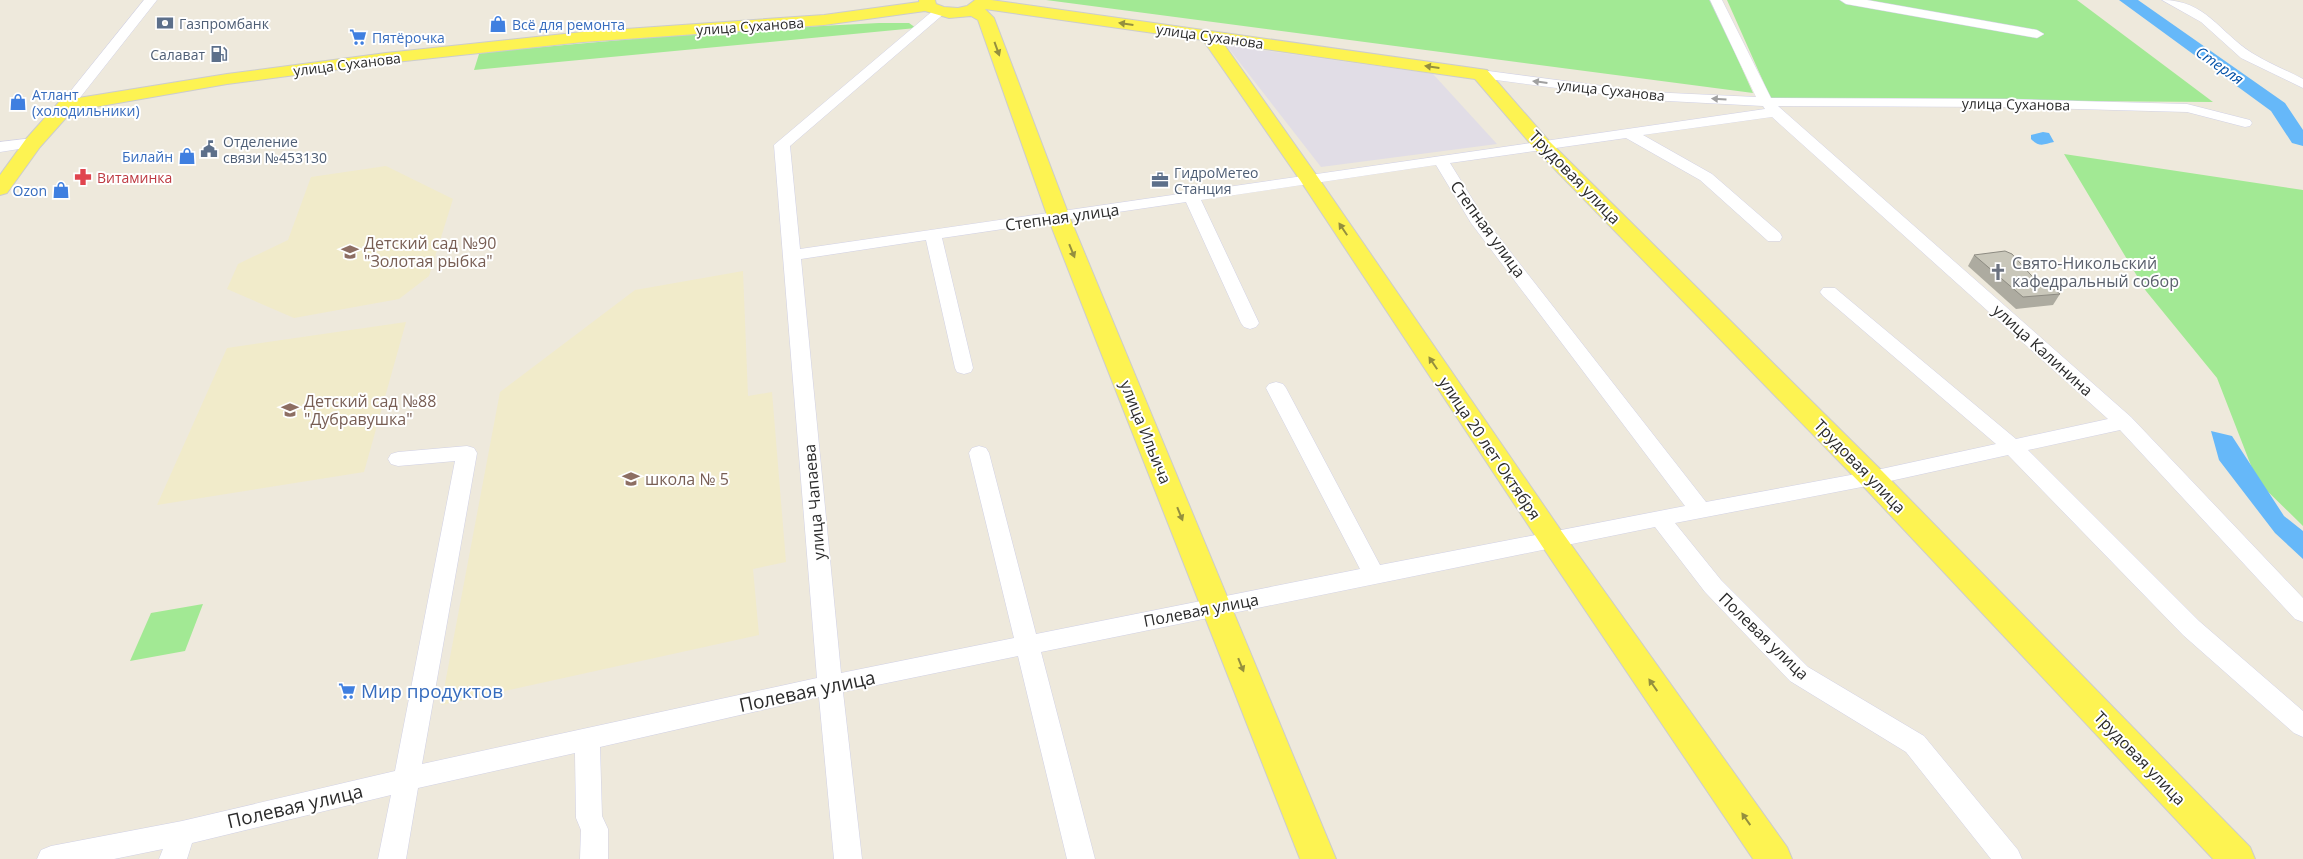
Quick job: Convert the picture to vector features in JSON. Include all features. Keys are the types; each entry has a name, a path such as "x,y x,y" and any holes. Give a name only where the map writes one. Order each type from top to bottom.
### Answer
{"main road":[{"name":"улица Суханова","path":"66,106 227,79 386,58 583,37 824,20 932,6 958,12 979,4 1480,74"},
{"name":"улица Ильича","path":"979,4 986,18 1059,218 1218,606 1318,859"},
{"name":"улица 20 лет Октября","path":"1208,36 1310,180 1552,540 1774,859"},
{"name":"Трудовая улица","path":"1480,74 1542,145 1872,478 2237,859"},
{"path":"0,189 33,143 66,106"}],"street":[{"path":"66,106 151,0"},
{"name":"улица Калинина","path":"1716,0 1760,93 1772,107 2124,422 2303,613"},
{"path":"1846,0 2037,34"},
{"path":"2168,0 2206,19 2246,54 2303,84"},
{"name":"улица Чапаева","path":"848,859 830,685 782,145 932,6"},
{"name":"улица Суханова","path":"1480,74 1649,96 1772,107 2005,103 2188,108 2245,122"},
{"name":"Степная улица","path":"793,255 1059,218 1629,133 1772,107"},
{"path":"1629,133 1706,177 1774,237"},
{"path":"0,147 33,143"},
{"name":"Степная улица","path":"1440,160 1477,220 1701,511"},
{"path":"1192,198 1250,323"},
{"path":"933,236 964,368"},
{"path":"1829,292 2013,447 2190,628 2303,726"},
{"path":"1276,388 1374,575"},
{"name":"Полевая улица","path":"51,859 182,833 408,779 830,685 1374,575 1872,478 2124,422"},
{"path":"392,859 467,453 398,459"},
{"path":"979,453 1080,859"},
{"name":"Полевая улица","path":"1660,519 1713,586 1799,674 1915,744 2008,859"},
{"path":"587,739 589,818 596,829 594,859"},
{"path":"173,859 182,833"}],"shaded area":[{"path":"1226,45 1433,74 1497,144 1321,167"},
{"name":"Детский сад №90 \"Золотая рыбка\"","path":"386,166 453,199 429,276 399,299 294,318 227,289 238,264 288,240 311,177"},
{"name":"школа № 5","path":"743,271 748,396 772,392 786,562 753,569 759,635 441,705 500,392 635,290"},
{"name":"Детский сад №88 \"Дубравушка\"","path":"406,322 364,472 157,505 227,348"}],"green space":[{"path":"1046,0 1711,0 1753,93"},
{"path":"1727,0 2077,0 2213,102 1771,99"},
{"path":"909,23 916,28 474,70 479,54 484,52 723,31"},
{"path":"2064,154 2303,190 2303,526 2257,481 2217,378 2146,291"},
{"path":"203,604 185,651 130,661 151,613"}],"water":[{"path":"2043,132 2049,133 2054,142 2040,144 2031,139 2031,135"},
{"path":"2211,431 2232,436 2284,516 2303,531 2303,559 2275,533 2219,460"}],"building":[{"path":"2005,251 2012,254 2039,284 2048,283 2060,294 2023,297 1974,255"}],"waterway":[{"name":"Стерля","path":"2127,0 2278,107 2299,139 2303,140"}],"place":[{"name":"Газпромбанк","path":"165,23"},
{"name":"Всё для ремонта","path":"498,24"},
{"name":"Пятёрочка","path":"358,37"},
{"name":"Салават","path":"219,54"},
{"name":"Атлант (холодильники)","path":"18,102"},
{"name":"Отделение связи №453130","path":"209,149"},
{"name":"Билайн","path":"187,156"},
{"name":"Витаминка","path":"83,177"},
{"name":"ГидроМетео Станция","path":"1160,180"},
{"name":"Ozon","path":"61,190"},
{"name":"Детский сад №90 \"Золотая рыбка\"","path":"350,252"},
{"name":"Свято-Никольский кафедральный собор","path":"1998,272"},
{"name":"Детский сад №88 \"Дубравушка\"","path":"290,410"},
{"name":"школа № 5","path":"631,479"},
{"name":"Мир продуктов","path":"347,691"}]}
